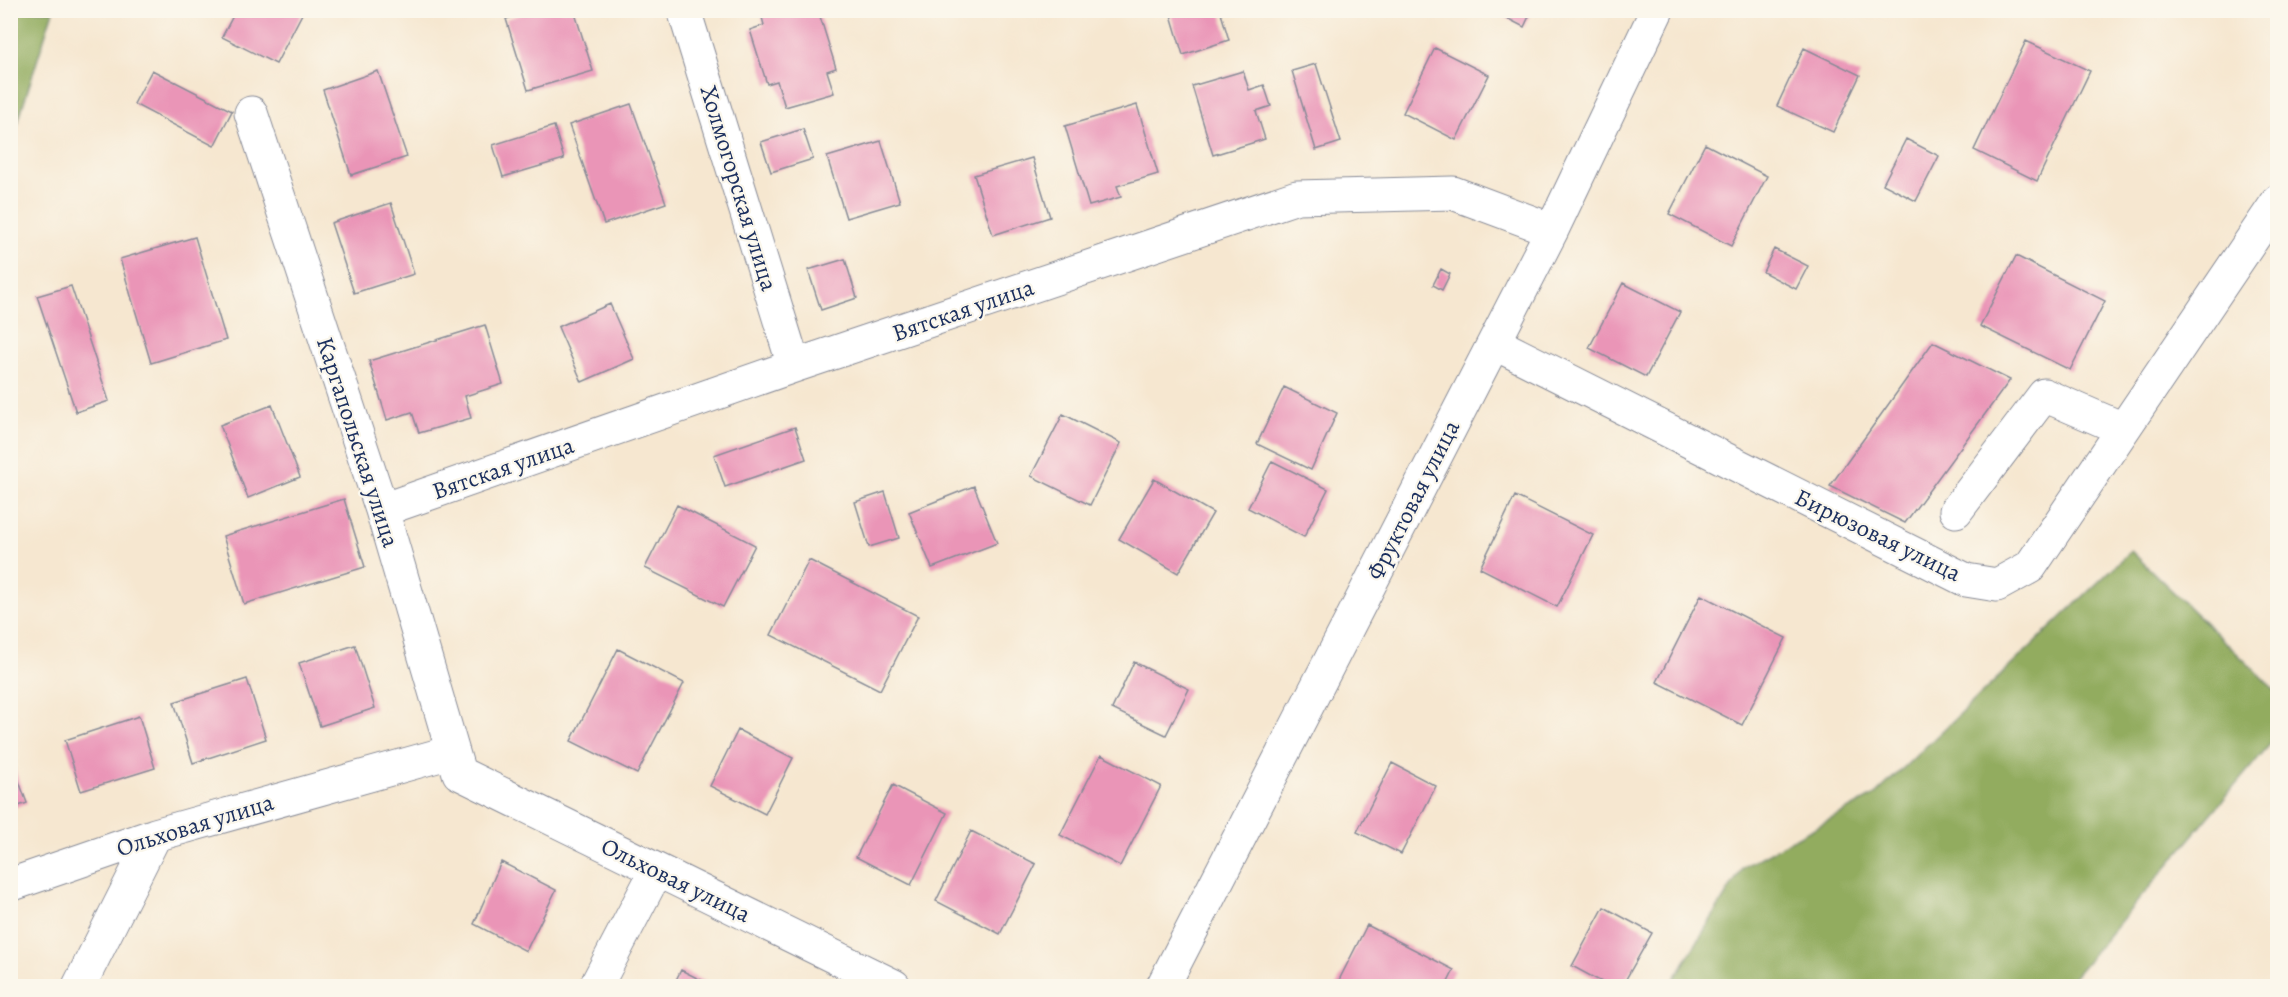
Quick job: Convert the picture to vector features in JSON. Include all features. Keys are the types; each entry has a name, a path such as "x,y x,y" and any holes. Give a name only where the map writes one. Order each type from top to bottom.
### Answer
{"street":[{"name":"Холмогорская улица","path":"684,10 794,366"},
{"name":"Фруктовая улица","path":"1163,987 1552,230 1658,10"},
{"name":"Каргапольская улица","path":"251,113 382,510 455,763"},
{"name":"Вятская улица","path":"382,510 794,366 1297,197 1453,194 1552,230"},
{"name":"Бирюзовая улица","path":"1494,343 1966,580 1997,585 2030,567 2277,201"},
{"path":"1956,511 2044,395 2123,429"},
{"name":"Ольховая улица","path":"10,885 155,835 455,763 656,871 894,987"},
{"path":"79,987 155,835"},
{"path":"596,987 656,871"}],"green space":[{"path":"10,11 53,11 11,143"},
{"path":"2131,551 2277,692 2277,736 2066,986 1670,986 1743,867 1875,795"}],"building":[{"path":"236,10 304,10 276,64 222,37"},
{"path":"535,10 574,10 593,71 528,90 506,19"},
{"path":"760,10 818,10 836,68 827,71 834,93 785,107 777,81 767,84 750,30 764,25"},
{"path":"1184,10 1220,10 1229,40 1183,55 1171,15"},
{"path":"1491,10 1532,10 1524,27"},
{"path":"2026,41 2090,71 2037,181 1974,150"},
{"path":"1435,48 1489,75 1456,140 1403,113"},
{"path":"1804,48 1860,75 1833,132 1777,106"},
{"path":"1316,64 1341,142 1316,150 1292,71"},
{"path":"152,70 232,111 214,146 134,104"},
{"path":"378,71 407,157 351,175 323,90"},
{"path":"1243,71 1249,90 1264,85 1271,106 1256,111 1265,139 1213,155 1192,86"},
{"path":"631,104 666,203 604,224 569,125"},
{"path":"1137,105 1158,174 1117,186 1121,197 1089,206 1065,126"},
{"path":"554,126 564,159 503,177 493,145"},
{"path":"803,129 813,159 771,172 761,142"},
{"path":"1906,139 1939,156 1916,201 1883,184"},
{"path":"881,141 900,202 846,218 827,157"},
{"path":"1705,144 1767,176 1731,246 1669,214"},
{"path":"1032,158 1050,217 993,235 974,175"},
{"path":"391,203 414,274 354,293 331,223"},
{"path":"195,237 226,340 151,363 120,259"},
{"path":"1774,249 1808,266 1796,289 1763,272"},
{"path":"2016,256 2105,301 2070,370 1980,326"},
{"path":"845,259 857,298 821,310 808,270"},
{"path":"1441,269 1450,274 1442,290 1433,285"},
{"path":"1623,283 1680,312 1646,377 1589,348"},
{"path":"71,286 109,401 76,412 37,296"},
{"path":"610,304 634,359 582,382 558,327"},
{"path":"485,325 503,384 465,396 471,418 419,433 412,412 387,420 369,361"},
{"path":"1933,342 2010,380 1905,523 1830,486"},
{"path":"1284,387 1337,413 1311,470 1257,444"},
{"path":"272,405 300,477 248,498 220,425"},
{"path":"1063,414 1121,443 1090,505 1031,476"},
{"path":"795,427 806,459 725,487 714,455"},
{"path":"1272,461 1328,489 1304,537 1248,508"},
{"path":"1154,479 1213,513 1178,573 1119,539"},
{"path":"974,486 997,543 932,568 909,512"},
{"path":"885,492 899,538 869,547 855,502"},
{"path":"1515,496 1593,535 1557,607 1480,568"},
{"path":"344,499 365,567 244,604 223,536"},
{"path":"677,505 755,545 723,607 645,568"},
{"path":"809,560 918,616 880,690 771,635"},
{"path":"1701,595 1786,638 1742,725 1657,682"},
{"path":"355,645 375,708 320,726 299,663"},
{"path":"618,649 684,683 637,774 571,741"},
{"path":"1134,662 1189,689 1166,735 1112,709"},
{"path":"247,679 266,739 193,763 174,702"},
{"path":"139,716 155,768 81,791 65,740"},
{"path":"738,730 793,758 765,814 710,786"},
{"path":"1101,755 1161,786 1120,866 1060,835"},
{"path":"10,757 27,803 10,809"},
{"path":"1392,763 1436,786 1401,854 1357,832"},
{"path":"893,785 947,813 911,885 856,857"},
{"path":"971,831 1036,864 1000,934 936,901"},
{"path":"501,862 556,890 526,951 474,924"},
{"path":"1604,907 1652,933 1622,986 1609,986 1572,966"},
{"path":"1367,925 1454,970 1446,986 1336,986"},
{"path":"681,970 713,986 673,986"}]}
